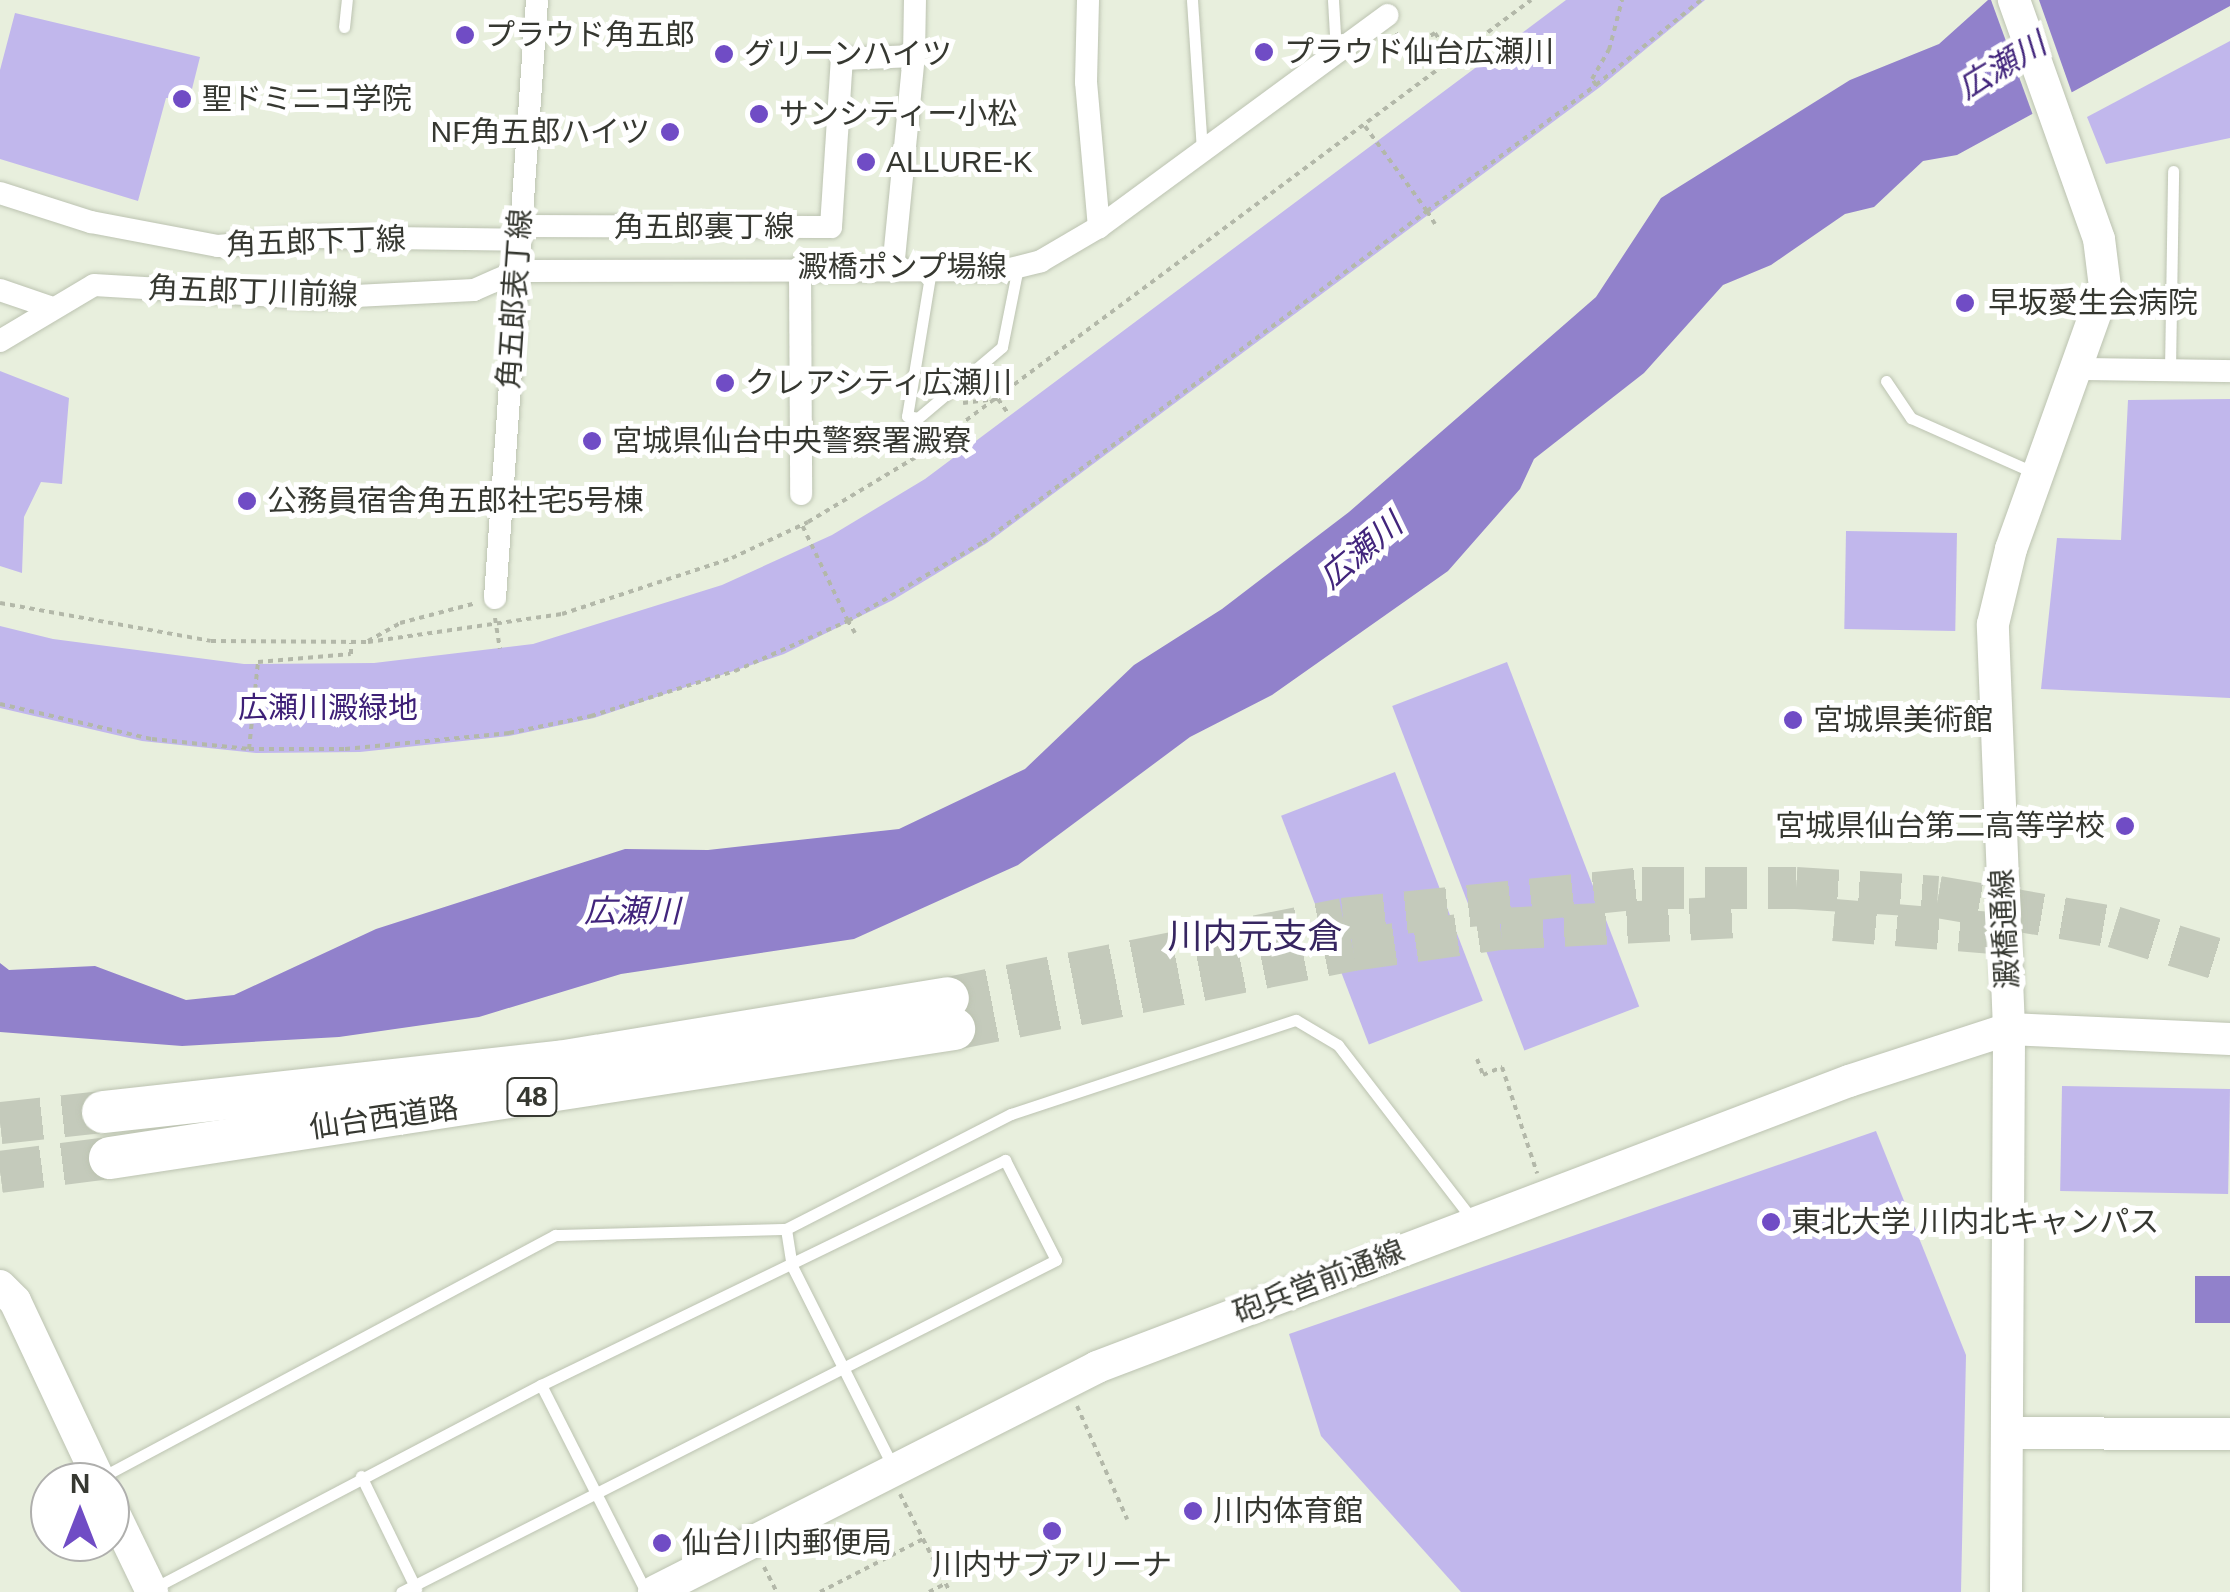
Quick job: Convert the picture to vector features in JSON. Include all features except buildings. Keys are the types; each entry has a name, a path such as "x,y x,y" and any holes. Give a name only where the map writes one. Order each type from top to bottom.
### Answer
{"highway":[{"name":"仙台西道路","path":"103,1112 950,1014 110,1158"}],"street":[{"name":"角五郎表丁線","path":"493,598 536,0"},
{"path":"893,269 914,56 914,0"},
{"path":"1088,0 1086,82 1099,227"},
{"name":"澱橋通線","path":"2006,1592 2009,1030 1993,624 2039,475 2105,287 2099,240 2014,0"},
{"name":"澱橋ポンプ場線","path":"517,271 932,269 1018,267 1041,262 1099,227 1202,154 1388,15"},
{"name":"角五郎裏丁線","path":"520,233 831,227 842,59 914,56"},
{"name":"角五郎下丁線","path":"0,193 91,222 218,246 314,237 520,233"},
{"path":"800,268 806,511"},
{"name":"角五郎丁川前線","path":"0,341 94,285 382,296 474,290 517,271"},
{"path":"0,290 50,308"},
{"path":"2079,368 2230,370"},
{"path":"2009,1030 2230,1040"},
{"name":"砲兵営前通線","path":"654,1592 895,1478 1097,1367 1849,1081 2009,1030"},
{"path":"5,1300 89,1462"},
{"path":"2007,1434 2230,1434"},
{"path":"130,1545 152,1591"}],"lane":[{"path":"344,27 346,0"},
{"path":"1192,0 1202,154"},
{"path":"1332,0 1336,52"},
{"path":"2170,370 2173,171"},
{"path":"932,269 906,416 918,418 1002,347 1018,267"},
{"path":"1886,382 1911,418 2039,475"},
{"path":"130,1474 555,1235 786,1229 1010,1114 1296,1020 1338,1044 1475,1223"},
{"path":"152,1591 361,1476 541,1385 1005,1160 1056,1260 592,1493 416,1589 401,1592"},
{"path":"786,1229 792,1266 895,1478"},
{"path":"541,1385 592,1493 646,1592"},
{"path":"361,1476 416,1589"}],"path":[{"path":"1596,85 1592,80 1609,50 1622,0"},
{"path":"0,704 152,739 249,749 435,744 574,720 735,671 848,621 983,542 1596,85 1701,0"},
{"path":"1388,15 1405,51 1435,33 1452,59"},
{"path":"1364,125 1436,224"},
{"path":"932,406 998,399 1010,414"},
{"path":"802,525 854,633"},
{"path":"368,642 400,623 493,598"},
{"path":"496,622 500,649"},
{"path":"249,749 258,662 350,654 351,642"},
{"path":"1477,1060 1482,1075 1502,1067 1537,1174"},
{"path":"1074,1397 1127,1520"},
{"path":"895,1478 950,1592"},
{"path":"820,1592 923,1539"},
{"path":"760,1558 777,1592"},
{"path":"929,1592 946,1584"}],"green space":[{"name":"広瀬川澱緑地","path":"1566,0 1705,0 1600,87 987,543 893,600 784,654 594,718 509,736 360,752 256,753 142,741 0,708 0,626 53,639 244,664 374,663 533,644 722,585 832,535 925,479"},
{"path":"15,13 200,57 190,97 166,98 138,201 0,159 0,70"},
{"path":"2230,41 2230,138 2106,164 2087,117"},
{"path":"0,371 69,398 62,484 41,482 24,517 22,573 0,566"},
{"path":"2230,399 2230,698 2041,689 2057,538 2121,540 2128,400"},
{"path":"1846,531 1957,533 1955,631 1844,629"},
{"path":"1507,662 1639,1006 1524,1051 1392,706"},
{"path":"1395,772 1483,1001 1369,1044 1281,816"},
{"path":"2062,1086 2230,1089 2228,1194 2060,1191"},
{"name":"東北大学 川内北キャンパス","path":"1876,1131 1966,1355 1961,1592 1461,1592 1321,1436 1289,1334"}],"water":[{"name":"広瀬川","path":"1988,0 2230,0 2230,6 1957,155 1923,161 1874,207 1845,214 1771,265 1723,285 1644,373 1534,459 1520,489 1448,571 1272,695 1190,737 1018,865 854,939 621,974 479,1017 339,1037 182,1046 0,1032 0,963 9,970 95,966 186,1000 234,995 376,929 625,849 708,850 899,829 1025,769 1134,665 1222,609 1349,512 1596,297 1661,198 1850,80 1939,44"},
{"path":"2195,1276 2230,1276 2230,1323 2195,1323"}],"pier":[{"path":"1991,0 2039,0 2073,96 2034,118"}],"tunnel":[{"path":"948,998 1343,919 1642,888 1796,888 1938,897 2114,927 2230,963"},
{"path":"954,1029 1353,950 1501,929 1738,917"},
{"path":"1834,920 1993,933"},
{"path":"0,1123 103,1112"},
{"path":"0,1172 110,1158"}],"place":[{"name":"プラウド角五郎","path":"465,35"},
{"name":"プラウド仙台広瀬川","path":"1264,52"},
{"name":"グリーンハイツ","path":"724,54"},
{"name":"聖ドミニコ学院","path":"182,99"},
{"name":"サンシティー小松","path":"759,114"},
{"name":"NF角五郎ハイツ","path":"670,132"},
{"name":"ALLURE-K","path":"866,162"},
{"name":"早坂愛生会病院","path":"1965,303"},
{"name":"クレアシティ広瀬川","path":"725,383"},
{"name":"宮城県仙台中央警察署澱寮","path":"592,441"},
{"name":"公務員宿舎角五郎社宅5号棟","path":"247,501"},
{"name":"宮城県美術館","path":"1793,720"},
{"name":"宮城県仙台第二高等学校","path":"2125,826"},
{"name":"東北大学 川内北キャンパス","path":"1771,1222"},
{"name":"川内体育館","path":"1193,1511"},
{"name":"川内サブアリーナ","path":"1052,1531"},
{"name":"仙台川内郵便局","path":"662,1543"}],"district":[{"name":"川内元支倉","path":"1255,936"}]}
